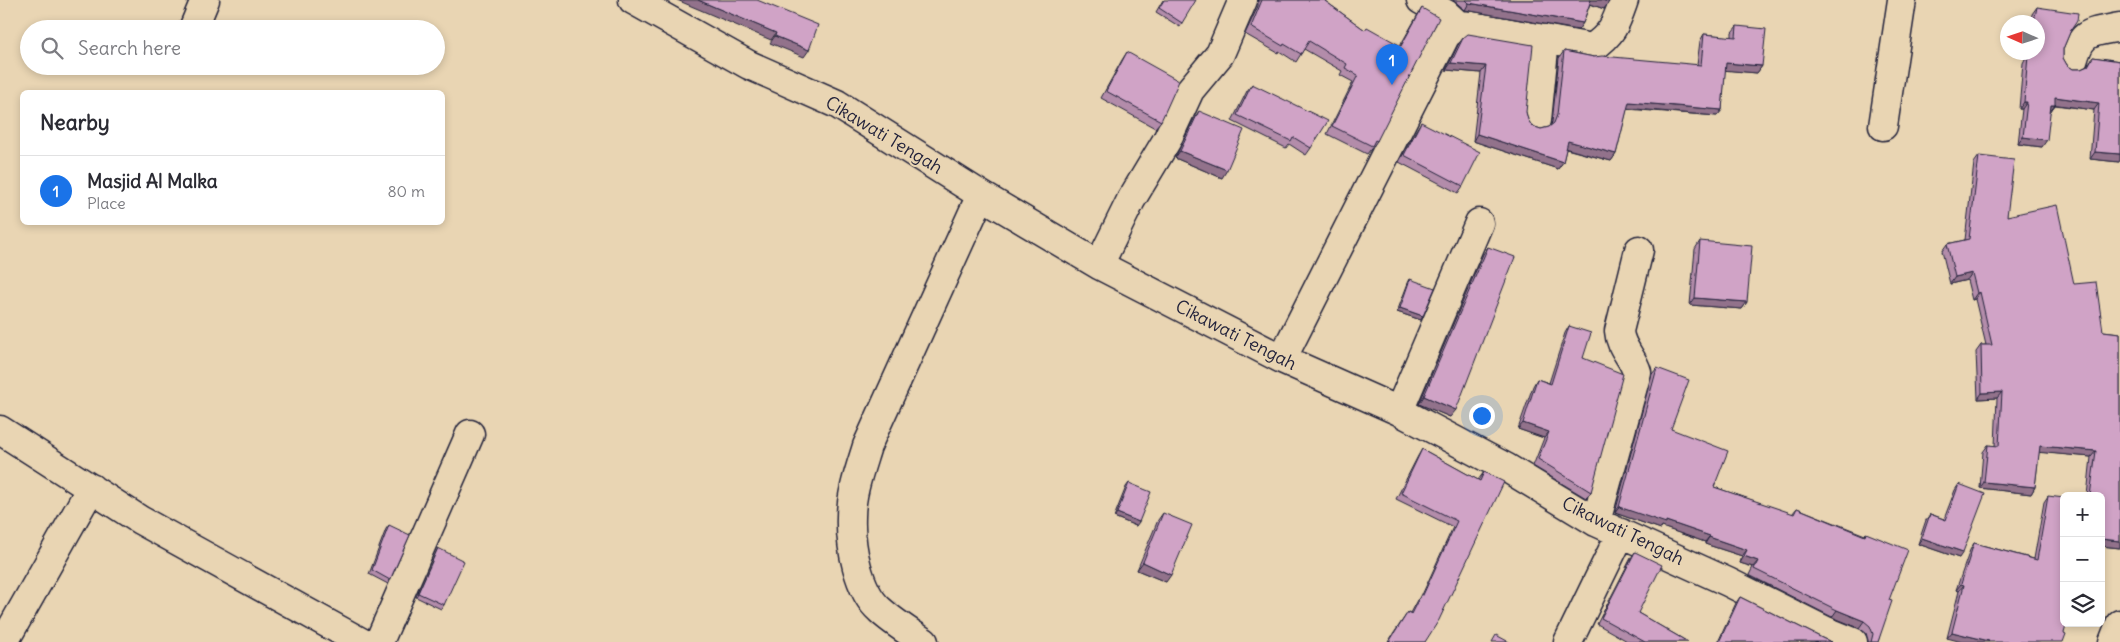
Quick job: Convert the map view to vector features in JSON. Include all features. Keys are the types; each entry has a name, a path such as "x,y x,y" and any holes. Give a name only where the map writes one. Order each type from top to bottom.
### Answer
{"street":[{"path":"197,20 205,0"},
{"name":"Cikawati Tengah","path":"633,0 749,65 838,104 981,195 1099,265 1282,359 1400,411 1506,468 1596,522 1853,642"},
{"path":"1099,265 1131,200 1167,140 1190,90 1220,54 1243,0"},
{"path":"1420,0 1446,14 1458,25 1592,48 1606,39 1617,20 1624,0"},
{"path":"1883,126 1902,0"},
{"path":"1282,359 1446,35 1458,25"},
{"path":"2073,61 2078,45 2084,37 2094,32 2120,27"},
{"path":"1537,120 1545,40"},
{"path":"924,642 878,609 862,585 853,553 850,517 856,482 867,446 981,195"},
{"path":"1400,411 1479,223"},
{"path":"1596,522 1638,372 1632,358 1622,345 1619,331 1639,250"},
{"path":"0,430 140,520 361,642"},
{"path":"380,642 470,434"},
{"path":"4,642 91,488"},
{"path":"1568,642 1621,533"}],"building":[{"path":"698,0 757,0 818,25 809,50 775,36 776,33"},
{"path":"1164,0 1196,0 1182,23 1159,8"},
{"path":"1262,0 1326,0 1365,30 1367,27 1401,46 1422,8 1439,18 1377,141 1375,140 1372,146 1332,126 1358,75 1345,68 1347,64 1309,41 1301,54 1284,44 1283,46 1251,27"},
{"path":"1466,0 1591,0 1583,23 1469,3"},
{"path":"2037,7 2078,13 2077,21 2063,49 2063,58 2067,65 2073,69 2081,69 2088,66 2093,57 2120,61 2120,154 2095,152 2099,103 2055,97 2055,105 2051,105 2047,140 2023,137 2027,102 2024,102 2028,60 2045,60 2045,15 2035,15"},
{"path":"1737,26 1766,29 1762,66 1726,63 1722,110 1629,102 1616,154 1568,141 1563,162 1477,134 1486,66 1451,63 1463,38 1468,34 1533,45 1526,112 1532,126 1541,129 1549,127 1554,123 1557,115 1564,51 1594,57 1602,56 1701,65 1704,34 1736,37"},
{"path":"1127,52 1179,81 1161,121 1106,91"},
{"path":"1252,84 1328,121 1311,148 1293,137 1291,141 1237,115"},
{"path":"1199,111 1244,130 1227,170 1180,151"},
{"path":"1421,122 1480,152 1463,186 1404,155"},
{"path":"1979,156 2014,160 2007,216 2057,205 2074,284 2096,282 2103,331 2120,333 2120,541 2105,539 2105,492 2091,492 2096,451 2040,446 2035,487 1984,482 1988,445 1999,446 2002,392 1982,393 1981,345 1992,345 1980,292 1977,293 1972,273 1955,277 1947,244 1969,239"},
{"path":"1700,241 1752,246 1747,302 1695,298"},
{"path":"1488,247 1515,257 1456,410 1424,396"},
{"path":"1410,279 1435,288 1423,316 1400,308"},
{"path":"1569,326 1591,333 1583,358 1623,374 1591,492 1538,459 1549,432 1523,423 1537,379 1551,384"},
{"path":"1657,368 1689,380 1671,429 1728,451 1714,487 1794,514 1797,508 1865,536 1866,533 1908,550 1889,600 1892,601 1878,642 1871,642 1873,634 1870,626 1864,621 1837,610 1754,569 1758,561 1744,556 1747,550 1666,521 1666,523 1619,507"},
{"path":"1422,449 1480,481 1484,472 1504,482 1439,620 1425,642 1389,642 1408,612 1411,614 1421,594 1423,595 1457,521 1401,493"},
{"path":"1129,483 1151,492 1139,522 1117,513"},
{"path":"1959,484 1985,494 1963,552 1922,538 1930,514 1946,520"},
{"path":"2048,496 2060,498 2060,627 2066,627 2064,633 2066,634 2063,642 1988,642 1952,632 1964,585 1961,584 1974,543 2037,560"},
{"path":"1163,513 1192,525 1171,575 1143,562"},
{"path":"389,525 410,535 390,580 372,570"},
{"path":"438,548 464,561 444,605 418,593"},
{"path":"1635,552 1662,565 1638,613 1688,642 1645,642 1601,618"},
{"path":"1740,597 1824,639 1832,642 1719,642"},
{"path":"1496,635 1509,642 1492,642"}],"place":[{"name":"Masjid Al Malka","path":"1392,85"}]}
